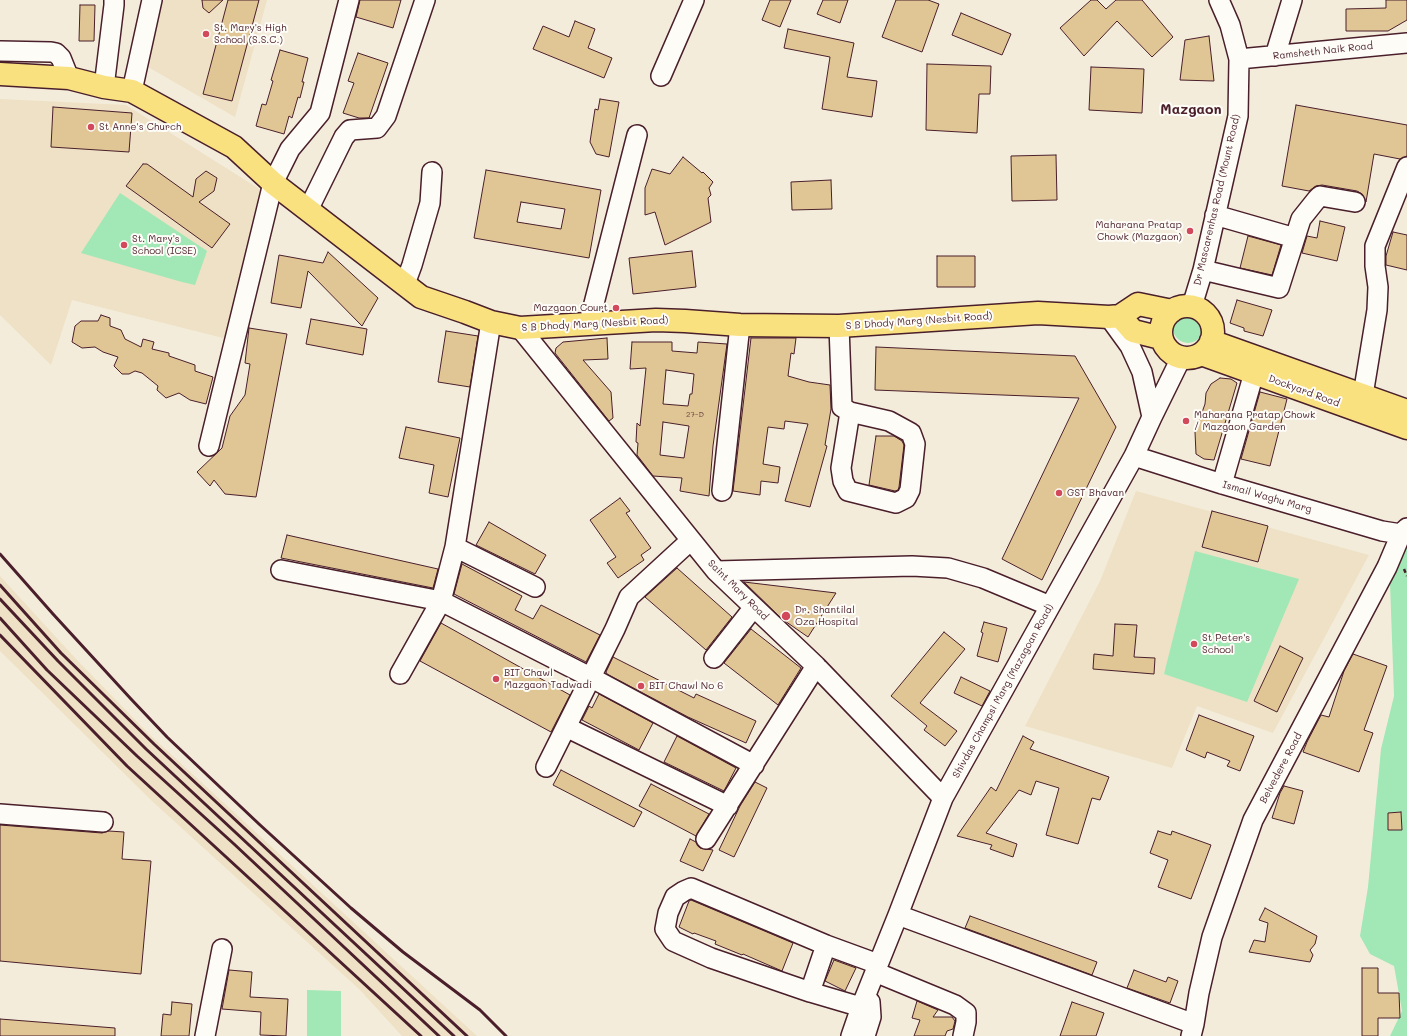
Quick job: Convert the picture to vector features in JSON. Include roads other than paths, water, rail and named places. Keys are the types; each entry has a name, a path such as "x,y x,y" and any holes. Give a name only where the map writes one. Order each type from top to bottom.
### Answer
{"main road":[{"name":"S B Dhody Marg (Nesbit Road)","path":"0,74 69,78 104,87 132,91 234,147 273,183 422,297 491,322 520,328 591,313 656,320 740,325 838,326 1038,313 1115,317"},
{"path":"1161,338 1132,331 1115,317 1138,304 1201,311 1210,320 1213,334 1197,351 1170,353 1164,346 1161,338 1161,328 1165,319 1182,309"},
{"name":"Dockyard Road","path":"1197,351 1363,395 1407,411"},
{"name":"Dockyard Road","path":"1197,351 1407,428"}],"street":[{"path":"104,87 114,0"},
{"path":"132,91 152,0"},
{"path":"209,446 273,183 290,150 320,113 349,0"},
{"path":"308,210 344,137 350,130 377,128 386,116 426,0"},
{"path":"661,76 694,0"},
{"name":"Dr Mascarenhas Road (Mount Road)","path":"1182,309 1203,270 1238,116 1239,59 1230,25 1219,0"},
{"path":"1275,56 1292,0"},
{"name":"Ramsheth Naik Road","path":"1239,59 1407,42"},
{"path":"0,51 56,53 61,58 69,78"},
{"path":"591,313 637,135"},
{"path":"1363,395 1377,310 1378,287 1376,246 1407,167"},
{"path":"405,284 430,203 432,172"},
{"path":"1203,270 1279,288 1301,219 1320,196 1355,202"},
{"path":"1216,215 1294,238"},
{"path":"1115,317 1142,372 1152,417"},
{"path":"400,674 441,601 455,547 491,322"},
{"path":"722,491 740,325"},
{"path":"838,326 842,407 850,412 889,420 911,433 915,444 910,490 906,498 896,503 848,491 843,481 841,468 850,412"},
{"name":"Saint Mary Road","path":"520,328 716,571 816,666 943,798"},
{"name":"Shivdas Champsi Marg (Mazagoan Road)","path":"856,1032 861,1007 943,798 1134,456 1152,417 1197,351"},
{"path":"1222,484 1254,373"},
{"name":"Ismail Waghu Marg","path":"1134,456 1222,484 1382,531 1404,531"},
{"name":"Belvedere Road","path":"1195,1032 1199,993 1212,937 1253,820 1387,567 1404,531"},
{"path":"546,767 615,629 629,597 691,540"},
{"path":"455,547 534,587"},
{"path":"716,571 912,566 948,568 983,578 1050,606"},
{"path":"281,570 441,601 590,677 754,765"},
{"path":"714,658 754,607"},
{"path":"706,839 816,666"},
{"path":"566,727 728,806"},
{"path":"0,814 103,822"},
{"path":"861,1007 810,992 711,958 673,941 666,929 668,913 676,897 684,891 692,888 826,945 874,974 955,1005 966,1013 966,1022 962,1036"},
{"path":"898,915 1195,1032"},
{"path":"810,992 826,945"},
{"path":"205,1036 222,949"},
{"path":"837,1036 856,1032 871,1017 874,974"}],"railway":[{"path":"0,554 53,614 167,737 351,908 403,952 480,1010 506,1036"},
{"path":"0,585 61,653 154,744 467,1036"},
{"path":"0,599 58,661 146,749 454,1036"},
{"path":"0,618 47,670 137,756 234,844 439,1036"},
{"path":"0,635 127,766 421,1036"}],"place":[{"name":"St. Mary's High School (S.S.C.)","path":"206,34"},
{"name":"St Anne's Church","path":"91,127"},
{"name":"Maharana Pratap Chowk (Mazgaon)","path":"1190,231"},
{"name":"St. Mary's School (ICSE)","path":"124,245"},
{"name":"Mazgaon Court","path":"616,308"},
{"name":"Maharana Pratap Chowk / Mazgaon Garden","path":"1186,421"},
{"name":"GST Bhavan","path":"1059,493"},
{"name":"Dr. Shantilal Oza Hospital","path":"786,616"},
{"name":"St Peter's School","path":"1194,644"},
{"name":"BIT Chawl Mazgaon Tadwadi","path":"496,679"},
{"name":"BIT Chawl No 6","path":"641,686"}],"district":[{"name":"Mazgaon","path":"1191,110"}]}
